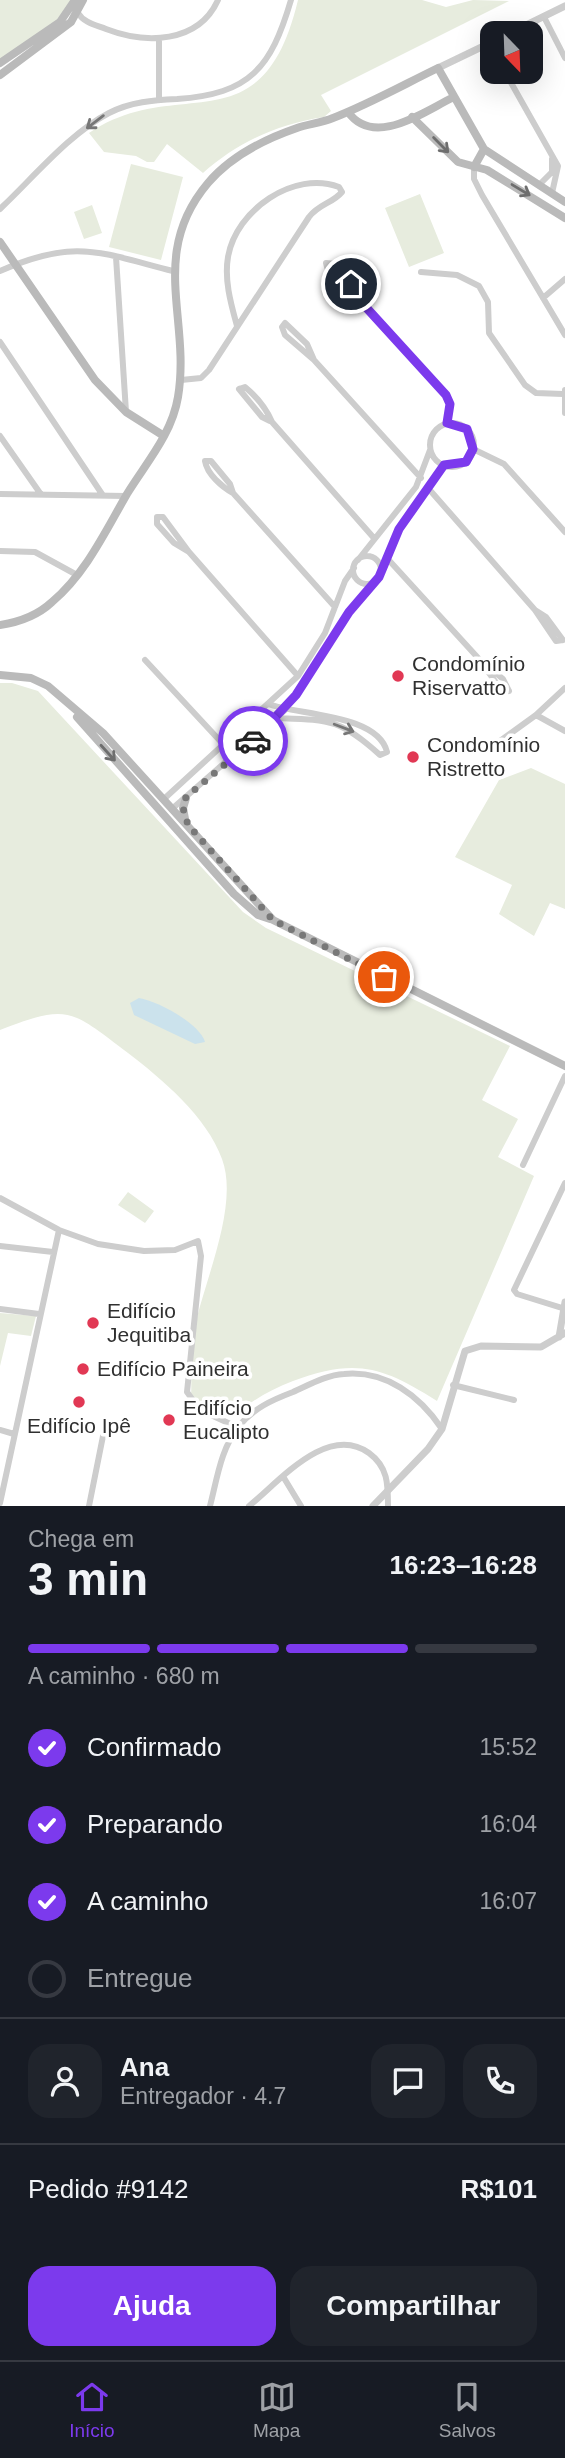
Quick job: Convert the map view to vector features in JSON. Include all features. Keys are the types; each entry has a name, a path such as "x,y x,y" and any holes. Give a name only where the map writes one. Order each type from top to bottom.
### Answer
{"main road":[{"path":"0,63 60,22 75,0"},
{"path":"0,75 64,28 78,13 83,0"},
{"path":"0,625 24,620 45,608 78,575 109,529 173,420 181,380 173,271 187,219 196,200 220,171 251,149 284,133 348,112 438,68 452,98 484,149 565,202"},
{"path":"348,112 353,120 382,129 452,98"},
{"path":"412,117 453,158 487,170 565,218"},
{"path":"474,166 484,149"},
{"path":"0,242 95,380 126,412 164,436"},
{"path":"0,675 31,678 48,686 124,753 164,798 165,811"},
{"path":"64,701 165,811 238,898 258,915 273,920 565,1066"},
{"path":"186,797 183,808 188,825"},
{"path":"165,811 188,825 273,920"},
{"path":"238,898 246,897 244,887"}],"street":[{"path":"78,13 83,20 128,36 159,38 191,31 207,17 218,0"},
{"path":"0,209 106,114 132,104 212,96 245,81 271,53 291,0"},
{"path":"536,21 565,6"},
{"path":"544,17 565,58"},
{"path":"159,38 159,100"},
{"path":"438,68 480,49"},
{"path":"512,84 553,159 556,177 552,193"},
{"path":"553,159 565,169"},
{"path":"540,185 553,169 553,159"},
{"path":"474,166 477,185 565,335"},
{"path":"477,185 480,175 487,170"},
{"path":"548,178 565,175"},
{"path":"181,380 201,378 237,326 317,206 335,199 342,192 334,185 318,181 305,183 266,201 242,223 228,254 227,270 237,326"},
{"path":"0,271 66,250 116,257 173,271"},
{"path":"116,257 126,412"},
{"path":"164,798 298,676 325,633 358,560 373,537 390,521 421,478 432,436 447,423 450,404 446,395 353,293 328,270 326,263 335,264 351,284 353,293"},
{"path":"421,272 457,275 479,286 488,302 489,333 525,385 536,393 564,392 565,414"},
{"path":"543,299 565,279"},
{"path":"314,360 307,344 285,323 282,327 285,335 314,360 421,478"},
{"path":"0,342 102,494"},
{"path":"272,422 262,417 239,389 245,387 250,391 272,422 373,537"},
{"path":"165,811 205,782 285,710 349,612 381,573 399,529 444,465 466,462 473,449 467,429 447,423"},
{"path":"0,436 40,493"},
{"path":"473,449 504,464 565,532"},
{"path":"430,450 444,465"},
{"path":"233,493 230,484 211,461 205,461 206,467 224,488 233,493 335,607"},
{"path":"428,488 534,610 556,641 562,641 560,633 534,610"},
{"path":"0,494 126,496"},
{"path":"189,552 174,543 156,523 156,518 163,517 189,552 298,676"},
{"path":"0,551 35,552 78,575"},
{"path":"358,560 366,556 374,558 380,564 381,573"},
{"path":"386,557 479,659 502,691 508,693 509,688 503,679 479,659"},
{"path":"354,568 359,581 368,584 376,580"},
{"path":"145,660 222,743"},
{"path":"499,741 536,715 565,688"},
{"path":"268,704 285,710 337,718 369,731 386,748 385,754 380,755 362,737 335,724 277,718"},
{"path":"536,715 565,730"},
{"path":"249,718 262,722 260,734"},
{"path":"362,737 369,731"},
{"path":"194,770 202,774 205,782"},
{"path":"523,1165 565,1076"},
{"path":"373,1506 442,1429 461,1357 472,1347 541,1347 562,1335 564,1307 517,1294 514,1288 565,1183"},
{"path":"0,1198 59,1230 99,1244 144,1251 175,1250 193,1241 200,1243 187,1392 200,1410 237,1427"},
{"path":"0,1503 59,1230"},
{"path":"0,1245 53,1252"},
{"path":"0,1309 39,1314"},
{"path":"210,1506 225,1448 237,1427 264,1404 327,1377 361,1374 394,1383 411,1392 424,1404 442,1429"},
{"path":"453,1385 514,1400"},
{"path":"0,1430 14,1434"},
{"path":"89,1506 103,1436"},
{"path":"249,1506 322,1449 349,1444 371,1454 383,1466 387,1476 388,1506"},
{"path":"284,1478 301,1506"}],"shaded area":[{"path":"0,0 72,0 56,21 0,62"},
{"path":"298,0 422,0 446,7 473,0 509,1 321,95 331,111 324,117 291,124 259,136 230,152 203,173 167,144 154,162 147,162 136,156 104,152 89,133 122,116 155,108 214,100 240,92 263,76 282,47"},
{"path":"131,164 183,177 161,260 109,247"},
{"path":"420,194 444,253 409,267 385,208"},
{"path":"92,205 102,233 84,239 74,212"},
{"path":"0,683 12,683 38,691 243,912 266,928 510,1046 482,1100 518,1119 498,1157 534,1176 437,1401 384,1373 351,1368 315,1374 285,1384 254,1401 233,1418 191,1398 193,1335 218,1246 226,1200 226,1178 222,1159 206,1128 182,1100 141,1063 94,1027 68,1015 56,1014 23,1021 0,1030"},
{"path":"531,768 565,784 565,909 550,903 534,936 499,914 512,885 455,857 499,780"},
{"path":"128,1192 154,1211 145,1223 118,1205"},
{"path":"0,1313 36,1316 31,1336 8,1333 0,1366"}],"water":[{"path":"139,998 177,1014 202,1035 205,1042 195,1044 134,1015 130,1003"}],"way so far":[{"path":"253,741 186,797 183,808 188,825 273,920 384,977"}],"place":[{"name":"Condomínio Riservatto","path":"398,676"},
{"name":"Condomínio Ristretto","path":"413,757"},
{"name":"Edifício Jequitiba","path":"93,1323"},
{"name":"Edifício Paineira","path":"83,1369"},
{"name":"Edifício Ipê","path":"79,1402"},
{"name":"Edifício Eucalipto","path":"169,1420"}],"route":[{"path":"253,741 296,695 349,612 379,577 399,529 444,465 466,462 473,449 472,435 467,429 455,423 447,423 450,404 446,395 353,293 351,284"}]}
